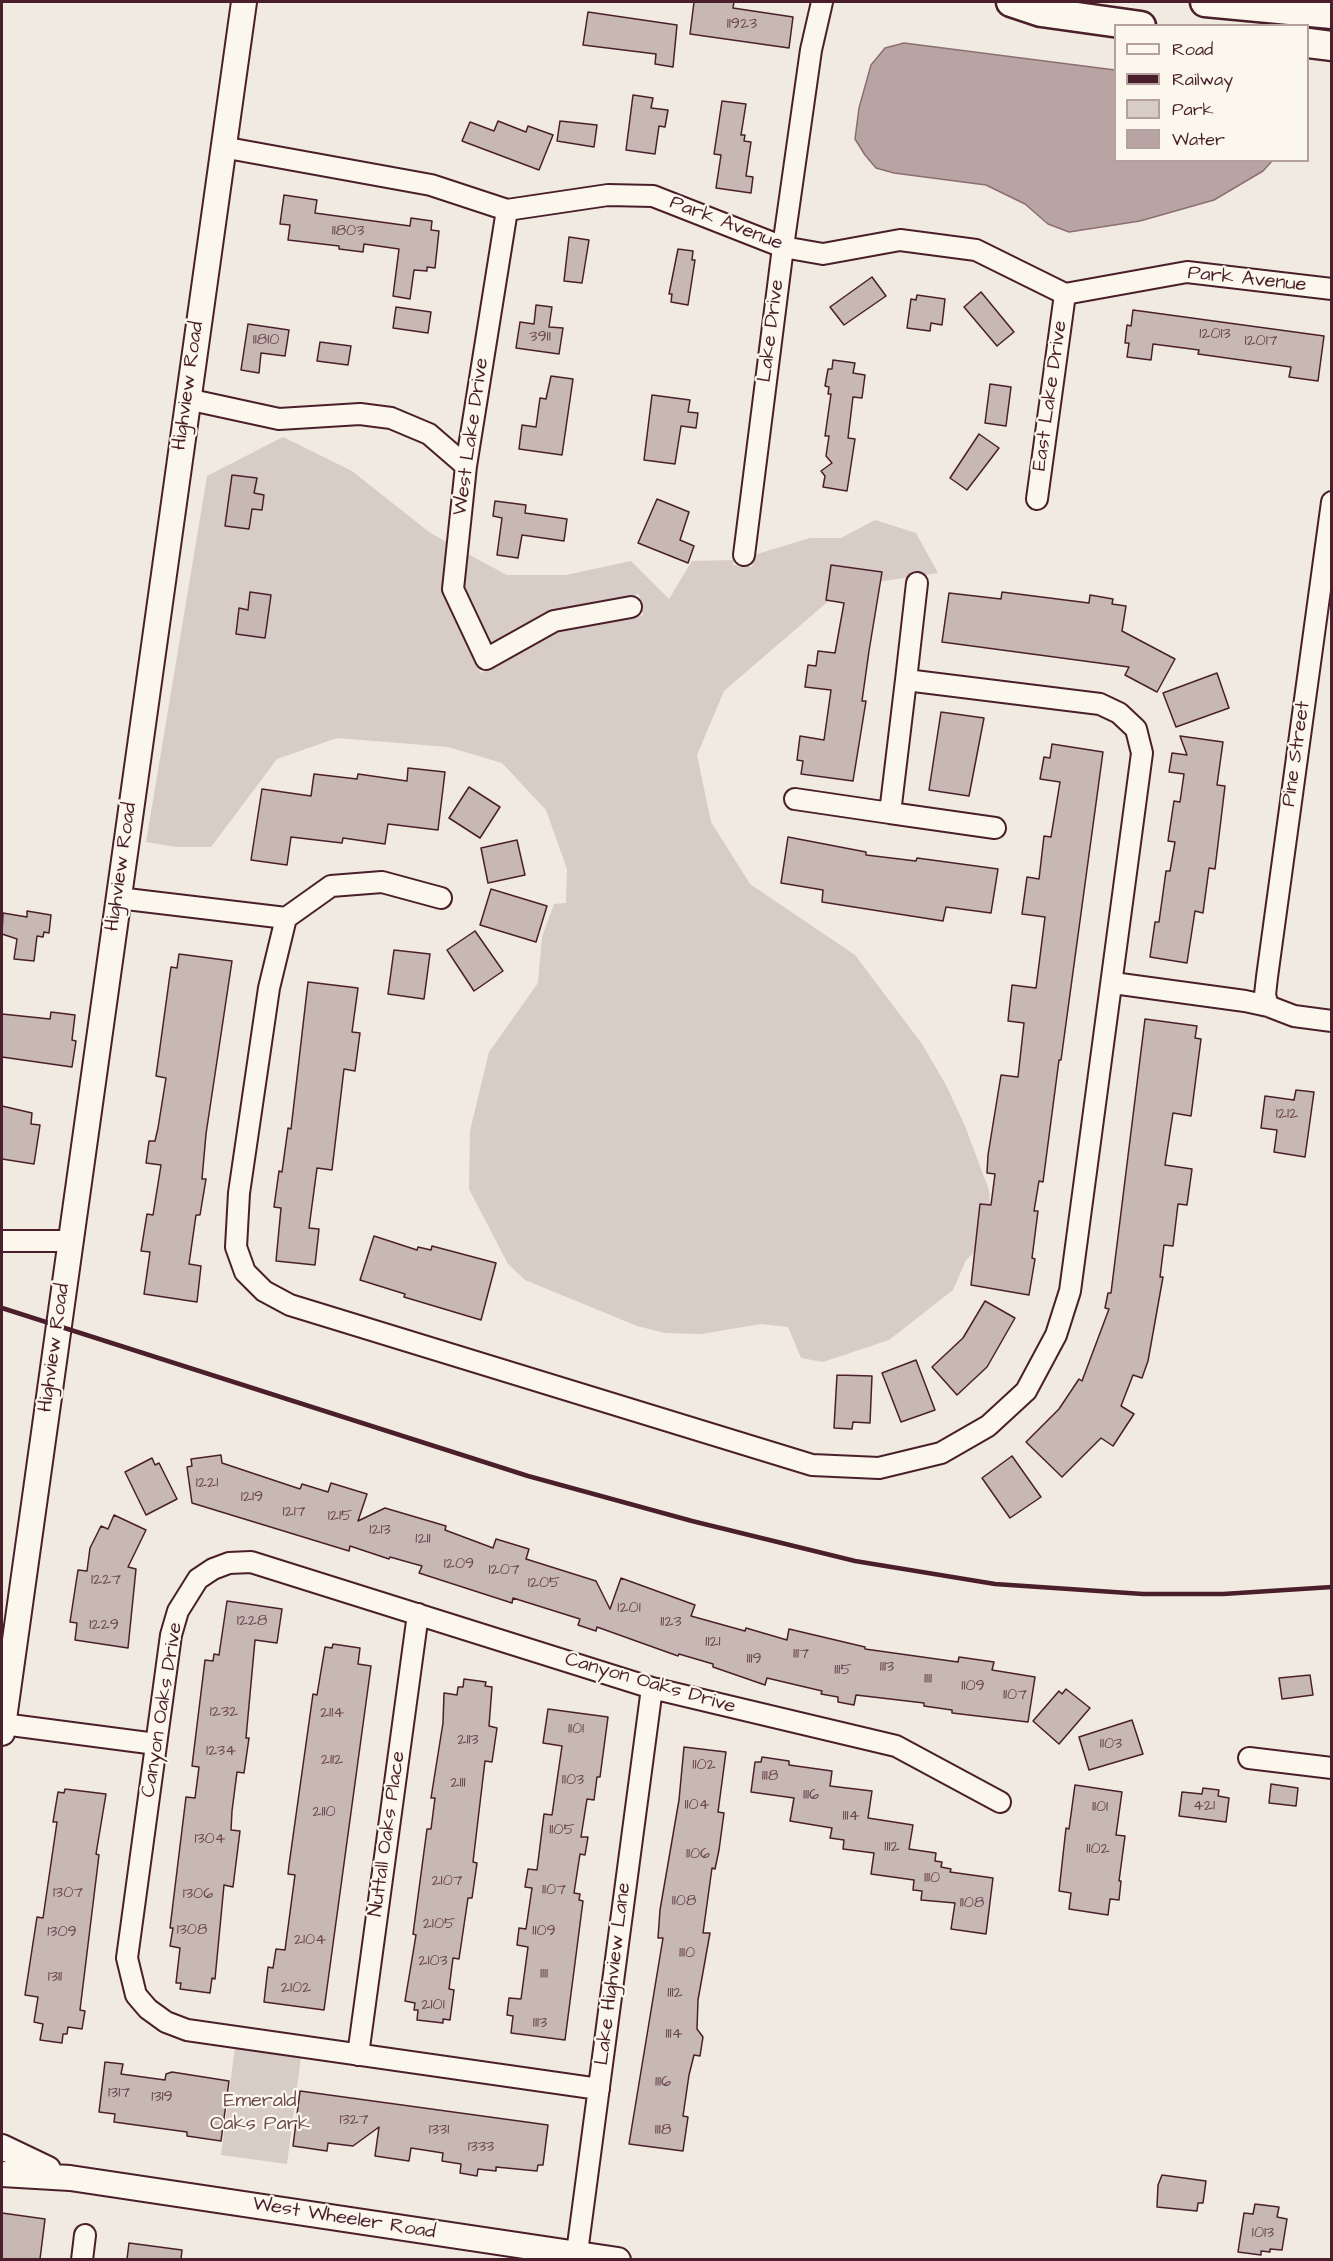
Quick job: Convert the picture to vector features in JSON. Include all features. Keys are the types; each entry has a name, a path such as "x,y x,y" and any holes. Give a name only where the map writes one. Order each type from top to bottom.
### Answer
{"main road":[{"path":"1011,2 1041,12 1126,24"},
{"path":"1205,2 1332,14"},
{"path":"1309,43 1332,46"}],"street":[{"name":"Highview Road","path":"2,1729 244,2"},
{"name":"Lake Drive","path":"744,555 783,247 812,50 822,2"},
{"name":"Park Avenue","path":"222,147 431,185 507,210 608,195 653,196 783,247 823,254 900,240 976,250 1065,294 1187,272 1332,289"},
{"name":"West Lake Drive","path":"507,210 466,466 453,589 486,659 554,621 632,607"},
{"name":"East Lake Drive","path":"1037,499 1065,294"},
{"path":"187,399 279,419 360,414 391,418 429,434 466,466"},
{"name":"Pine Street","path":"1268,1006 1266,986 1332,502"},
{"path":"890,813 917,583"},
{"path":"441,898 382,882 331,886 286,918 269,988 239,1193 236,1247 245,1272 264,1291 290,1305 812,1465 879,1468 941,1453 988,1425 1026,1391 1056,1335 1070,1291 1142,753 1136,729 1119,713 1100,704 906,680"},
{"path":"795,800 995,828"},
{"path":"118,898 286,918"},
{"path":"1113,983 1268,1006 1294,1016 1332,1021"},
{"path":"2,1241 70,1241"},
{"name":"Canyon Oaks Drive","path":"599,2089 187,2030 166,2022 148,2009 136,1995 127,1958 171,1635 178,1611 198,1579 213,1569 229,1563 251,1562 652,1688 896,1746 1000,1802"},
{"name":"Nuttall Oaks Place","path":"358,2055 418,1614"},
{"name":"Lake Highview Lane","path":"576,2257 652,1688"},
{"path":"2,1729 156,1744"},
{"path":"1249,1758 1332,1768"},
{"name":"West Wheeler Road","path":"2,2147 22,2159 70,2178"},
{"name":"West Wheeler Road","path":"2,2174 70,2178 576,2257 618,2259"},
{"path":"82,2259 85,2235"}],"green space":[{"path":"283,437 352,471 429,532 448,543 444,594 481,673 557,632 643,615 639,594 553,610 490,644 463,587 466,553 507,575 566,575 631,561 669,599 692,561 734,560 733,565 752,567 754,555 810,538 841,538 875,520 916,533 938,573 863,584 832,598 724,691 697,755 711,822 750,884 855,955 922,1044 946,1085 965,1126 989,1190 992,1229 980,1247 966,1260 953,1290 889,1340 823,1362 801,1358 788,1327 761,1324 701,1334 665,1333 637,1326 525,1280 508,1264 469,1189 470,1131 489,1052 538,983 542,937 554,904 566,903 567,869 546,810 502,763 448,747 337,738 277,759 211,847 177,847 146,842 207,476"},
{"name":"Emerald Oaks Park","path":"235,2047 301,2057 287,2164 221,2155"}],"water":[{"path":"904,43 1114,70 1114,162 1271,162 1263,171 1214,200 1140,221 1069,232 1048,224 1025,204 986,185 894,173 876,168 855,139 859,108 871,65 885,48"}],"building":[{"path":"694,2 734,2 733,8 793,17 789,48 690,34"},
{"path":"588,12 677,25 673,67 655,64 656,54 583,45"},
{"path":"633,95 653,98 651,108 668,110 665,127 659,126 655,154 626,150"},
{"path":"722,101 746,104 741,135 745,135 744,141 751,142 746,176 753,177 751,193 716,188 721,155 714,154"},
{"path":"498,121 526,132 528,126 553,135 539,170 462,141 470,122 494,131"},
{"path":"560,121 597,125 594,147 557,141"},
{"path":"284,195 317,200 315,213 410,226 411,218 432,221 431,230 439,231 435,268 427,267 427,271 414,270 410,299 393,296 399,249 364,244 363,252 339,249 339,246 288,240 290,225 280,224"},
{"path":"569,237 589,240 582,283 564,281"},
{"path":"678,249 693,251 692,260 695,260 688,305 671,302 672,294 669,294"},
{"path":"872,277 886,296 844,325 830,307"},
{"path":"981,292 1014,332 997,346 964,307"},
{"path":"917,295 945,299 942,325 931,323 930,331 907,328 911,299 916,300"},
{"path":"536,305 552,307 549,327 563,328 559,354 516,348 520,322 534,324"},
{"path":"396,307 431,312 428,333 393,328"},
{"path":"1133,310 1324,336 1318,381 1289,377 1291,367 1198,354 1199,350 1153,344 1151,360 1127,357 1129,343 1125,343 1127,325 1131,326"},
{"path":"248,324 289,330 285,356 261,353 259,373 241,370"},
{"path":"320,342 351,346 348,365 317,361"},
{"path":"833,360 855,363 853,373 865,375 862,398 853,397 848,438 855,439 847,491 823,487 825,476 821,471 832,463 826,456 829,436 825,436 831,394 828,394 829,387 825,386 828,369 832,369"},
{"path":"551,376 573,379 562,455 519,449 522,425 536,427 540,398 546,399"},
{"path":"990,384 1011,387 1006,426 985,423"},
{"path":"652,395 690,400 688,412 698,413 696,428 681,426 675,464 644,460"},
{"path":"979,434 999,448 967,490 950,478"},
{"path":"232,475 257,478 254,493 264,495 262,510 252,509 249,529 225,526"},
{"path":"657,499 689,512 680,540 694,546 688,563 638,543"},
{"path":"495,501 526,505 525,513 567,519 564,541 522,535 518,558 497,555 502,518 493,516"},
{"path":"831,565 882,572 862,701 866,701 853,781 801,774 803,761 797,760 800,736 824,740 831,690 805,687 808,665 816,666 818,651 835,653 844,603 826,600"},
{"path":"250,592 271,595 265,638 236,634 239,608 248,610"},
{"path":"1002,592 1089,603 1090,595 1113,599 1112,604 1126,606 1122,631 1175,659 1157,692 1125,675 1129,667 942,642 949,593 1001,599"},
{"path":"1217,673 1229,708 1176,727 1163,693"},
{"path":"941,712 984,718 969,796 929,790"},
{"path":"1180,736 1223,742 1217,785 1225,786 1215,869 1209,868 1203,913 1195,911 1187,963 1150,957 1155,922 1159,922 1166,871 1170,871 1175,842 1168,841 1174,801 1180,802 1184,774 1169,772 1172,753 1187,755"},
{"path":"1052,744 1103,752 1043,1182 1039,1181 1034,1211 1038,1211 1032,1258 1035,1259 1029,1295 971,1285 980,1204 991,1205 995,1174 987,1173 988,1155 1001,1075 1018,1077 1024,1023 1008,1021 1012,985 1036,988 1045,917 1022,914 1027,877 1039,879 1044,836 1051,837 1060,782 1040,779 1044,757 1050,758"},
{"path":"408,768 445,772 438,830 388,824 385,844 343,838 342,843 291,837 287,865 251,860 262,789 311,796 314,774 357,779 358,774 407,781"},
{"path":"469,787 500,807 480,838 449,818"},
{"path":"788,837 866,852 866,855 916,861 917,858 998,869 991,913 946,907 943,921 822,902 823,890 781,883"},
{"path":"517,840 525,875 488,883 481,848"},
{"path":"491,889 547,906 536,942 480,925"},
{"path":"27,911 51,915 49,933 44,932 43,937 37,936 34,961 14,959 17,939 2,934 3,913 27,917"},
{"path":"475,931 503,971 474,991 447,950"},
{"path":"394,950 430,954 424,999 388,994"},
{"path":"179,954 232,961 206,1134 202,1179 206,1179 200,1215 196,1215 189,1264 201,1266 197,1302 144,1294 150,1252 141,1251 147,1214 153,1215 161,1165 146,1163 149,1141 155,1141 166,1078 156,1076 171,967 177,968"},
{"path":"308,982 358,988 352,1032 360,1033 355,1071 344,1069 332,1170 317,1168 309,1228 319,1229 315,1265 276,1261 281,1208 274,1207 288,1128 291,1129"},
{"path":"51,1012 75,1015 72,1040 76,1041 72,1067 2,1057 2,1014 50,1019"},
{"path":"1145,1019 1197,1026 1195,1038 1201,1039 1191,1116 1173,1113 1165,1165 1192,1169 1187,1205 1178,1204 1173,1246 1164,1245 1160,1277 1163,1277 1148,1361 1142,1378 1133,1375 1121,1406 1134,1414 1113,1446 1101,1438 1062,1477 1026,1442 1059,1409 1079,1379 1082,1381 1109,1309 1105,1308 1108,1293 1111,1293"},
{"path":"1296,1090 1314,1092 1305,1157 1274,1152 1277,1130 1261,1128 1265,1096 1294,1100"},
{"path":"2,1106 32,1113 31,1124 40,1125 34,1164 2,1159"},
{"path":"374,1236 417,1250 418,1247 431,1250 432,1246 496,1263 481,1320 404,1297 405,1294 360,1280"},
{"path":"985,1301 1015,1318 987,1367 957,1395 932,1367 963,1338"},
{"path":"916,1360 935,1410 901,1422 882,1373"},
{"path":"837,1375 872,1376 870,1423 853,1422 852,1429 834,1428"},
{"path":"221,1455 222,1463 300,1489 302,1484 328,1492 331,1483 367,1494 358,1521 385,1508 446,1526 445,1530 493,1548 496,1539 529,1549 526,1559 596,1581 610,1609 621,1578 695,1605 691,1616 745,1631 746,1628 787,1640 789,1629 865,1647 865,1649 958,1662 959,1657 994,1662 992,1670 1035,1677 1028,1722 952,1713 952,1710 924,1706 924,1703 856,1695 854,1705 838,1702 838,1697 821,1694 822,1691 767,1678 765,1685 713,1667 713,1664 679,1654 678,1656 597,1627 596,1631 578,1625 580,1619 513,1598 512,1603 419,1573 422,1566 390,1557 389,1559 350,1546 349,1551 192,1503 187,1467 192,1466 191,1459"},
{"path":"1012,1456 1041,1497 1010,1518 982,1478"},
{"path":"152,1458 155,1465 159,1463 177,1499 146,1515 125,1472"},
{"path":"114,1515 146,1530 128,1567 136,1569 128,1648 75,1640 77,1623 70,1622 78,1570 87,1571 90,1548 101,1526 108,1529"},
{"path":"227,1601 282,1609 277,1643 255,1640 246,1738 249,1738 244,1773 237,1772 232,1811 231,1830 240,1831 233,1887 224,1885 215,1979 212,1978 210,1993 180,1989 181,1983 176,1983 180,1948 170,1946 173,1928 170,1928 186,1797 195,1798 199,1767 192,1766 205,1660 213,1661 214,1654 219,1655"},
{"path":"333,1644 360,1648 358,1664 371,1666 324,2010 264,2002 268,1967 273,1968 276,1949 285,1950 295,1875 288,1874 313,1694 317,1695 325,1647 332,1648"},
{"path":"1310,1675 1313,1695 1282,1699 1279,1678"},
{"path":"464,1679 486,1682 485,1686 492,1687 489,1726 497,1728 492,1762 485,1761 473,1862 477,1863 472,1898 468,1898 459,1959 453,1958 449,1989 454,1990 450,2020 443,2019 443,2023 417,2020 418,2010 414,2010 415,2003 405,2001 416,1935 413,1934 427,1829 431,1829 435,1798 431,1798 443,1723 444,1693 457,1695 458,1687 463,1687"},
{"path":"1066,1689 1090,1708 1059,1744 1033,1721 1059,1691 1062,1694"},
{"path":"548,1709 608,1717 600,1777 597,1777 594,1800 587,1799 581,1837 588,1837 585,1855 580,1854 574,1893 580,1894 579,1900 583,1901 565,2040 511,2033 513,2016 507,2015 509,1998 521,1999 528,1947 517,1945 519,1928 526,1929 532,1888 525,1887 528,1869 537,1870 544,1814 552,1815 562,1746 543,1743"},
{"path":"1132,1720 1143,1754 1089,1770 1079,1737"},
{"path":"684,1747 726,1752 718,1812 724,1813 715,1869 712,1868 703,1933 710,1933 698,2000 697,2029 703,2037 700,2056 694,2055 689,2075 683,2116 688,2117 683,2151 629,2144 663,1938 658,1938 660,1910 679,1800"},
{"path":"762,1757 789,1761 789,1765 832,1771 830,1786 872,1791 868,1818 913,1825 909,1849 936,1853 935,1861 942,1862 941,1867 951,1869 950,1872 993,1878 986,1934 951,1929 955,1903 921,1900 922,1891 913,1890 914,1880 871,1874 874,1853 843,1849 844,1840 830,1838 832,1828 790,1821 794,1798 751,1792 755,1762 761,1762"},
{"path":"1271,1784 1298,1788 1296,1806 1269,1803"},
{"path":"1075,1785 1122,1792 1116,1835 1125,1836 1119,1900 1110,1899 1108,1915 1069,1909 1071,1893 1059,1891 1066,1828 1069,1829"},
{"path":"1203,1788 1219,1790 1218,1796 1229,1798 1226,1822 1179,1816 1182,1792 1202,1794"},
{"path":"65,1789 106,1794 96,1854 99,1855 80,2010 85,2011 82,2029 68,2027 67,2034 63,2034 62,2043 40,2040 43,2024 34,2022 38,1997 25,1995 37,1917 43,1918 57,1822 53,1822 58,1792 64,1793"},
{"path":"105,2062 123,2064 121,2074 165,2080 166,2074 172,2072 229,2081 221,2141 187,2136 187,2132 114,2122 115,2114 99,2112"},
{"path":"300,2091 548,2125 543,2165 538,2165 537,2171 496,2167 496,2171 478,2169 477,2176 460,2173 461,2164 442,2161 443,2153 411,2148 409,2161 375,2156 379,2127 353,2146 328,2143 327,2151 293,2146"},
{"path":"1162,2175 1206,2181 1203,2203 1198,2203 1197,2211 1157,2207 1158,2185"},
{"path":"1255,2204 1279,2207 1277,2217 1287,2219 1282,2250 1261,2251 1261,2255 1238,2252 1244,2213 1253,2214"},
{"path":"2,2213 45,2219 40,2259 2,2259"},
{"path":"129,2243 182,2250 181,2259 127,2259"}],"railway":[{"path":"2,1308 528,1476 692,1521 855,1561 995,1584 1143,1594 1223,1594 1332,1587"}]}
